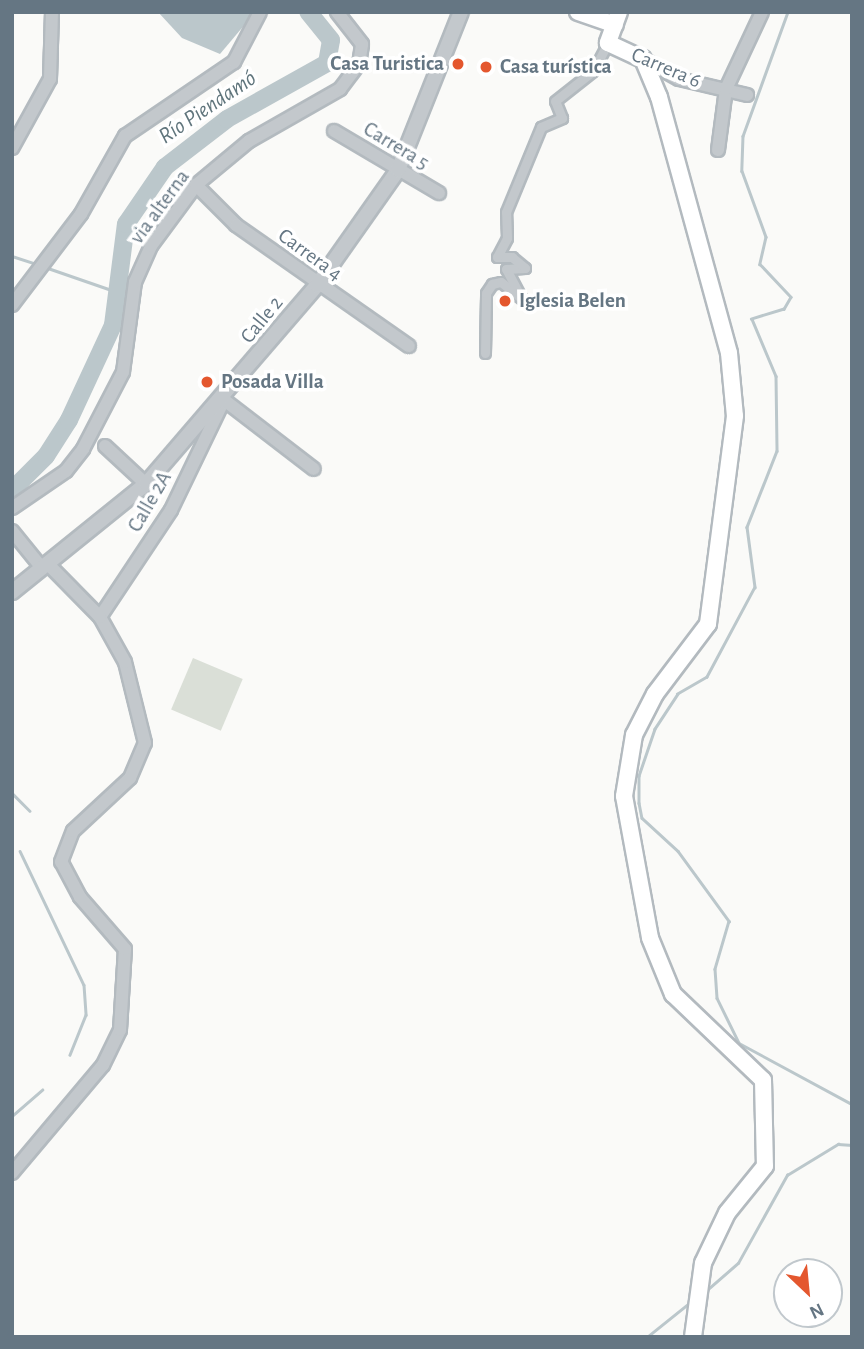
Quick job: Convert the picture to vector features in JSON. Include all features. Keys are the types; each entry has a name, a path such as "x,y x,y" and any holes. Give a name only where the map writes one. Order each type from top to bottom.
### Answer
{"main road":[{"name":"Carrera 6","path":"579,12 617,19"},
{"path":"608,43 617,19"},
{"name":"Carrera 6","path":"608,43 643,59"},
{"path":"643,59 659,97 729,353 735,416 708,624 655,694 634,735 624,796 650,938 673,994 763,1080 765,1166 727,1213 701,1282 693,1337"}],"street":[{"path":"12,148 50,79 52,12"},
{"path":"12,305 46,261 125,136 234,62 260,12"},
{"name":"via alterna","path":"12,508 66,471 83,449 123,372 135,282 151,246 196,185 249,141 340,89 359,64 362,44 337,12"},
{"name":"Calle 2","path":"12,592 146,484 224,400 317,285 398,170 461,12"},
{"path":"718,150 726,89 762,12"},
{"path":"485,354 486,293 492,284 501,282 522,299 506,269 525,268 512,257 497,257 507,238 506,212 541,127 562,118 555,102 593,71 608,43"},
{"name":"Carrera 6","path":"643,59 679,79 747,94"},
{"path":"659,97 665,84 679,79"},
{"name":"Carrera 5","path":"334,131 439,193"},
{"name":"Carrera 4","path":"196,185 236,225 317,285 409,346"},
{"path":"224,400 314,469"},
{"name":"Calle 2A","path":"100,617 171,510 224,400"},
{"path":"105,446 146,484"},
{"path":"12,531 100,617 125,662 145,743 130,778 73,831 61,862 80,897 124,949 120,1030 103,1065 12,1173"}],"shaded area":[{"path":"158,12 252,12 252,16 220,54 182,38"},
{"path":"193,658 243,679 221,731 171,710"}],"waterway":[{"name":"Río Piendamó","path":"12,490 46,456 69,420 113,325 126,224 165,167 227,119 327,63 331,40 308,12"},
{"path":"788,12 743,136 742,171 766,237 760,264 791,297 784,309 752,319 776,376 777,451 747,527 755,587 707,677 678,694 655,729 639,776 639,803 642,818 678,851 729,921 715,969 717,998 739,1043 852,1104"},
{"path":"12,256 36,264"},
{"path":"45,267 117,292"},
{"path":"12,793 30,811"},
{"path":"20,851 84,985 86,1015 70,1055"},
{"path":"12,1116 42,1090"},
{"path":"707,1290 738,1263 787,1175 838,1144 852,1145"},
{"path":"647,1337 693,1300"}],"place":[{"name":"Casa Turistica","path":"458,64"},
{"name":"Casa turística","path":"486,67"},
{"name":"Iglesia Belen","path":"505,301"},
{"name":"Posada Villa","path":"207,382"}]}
